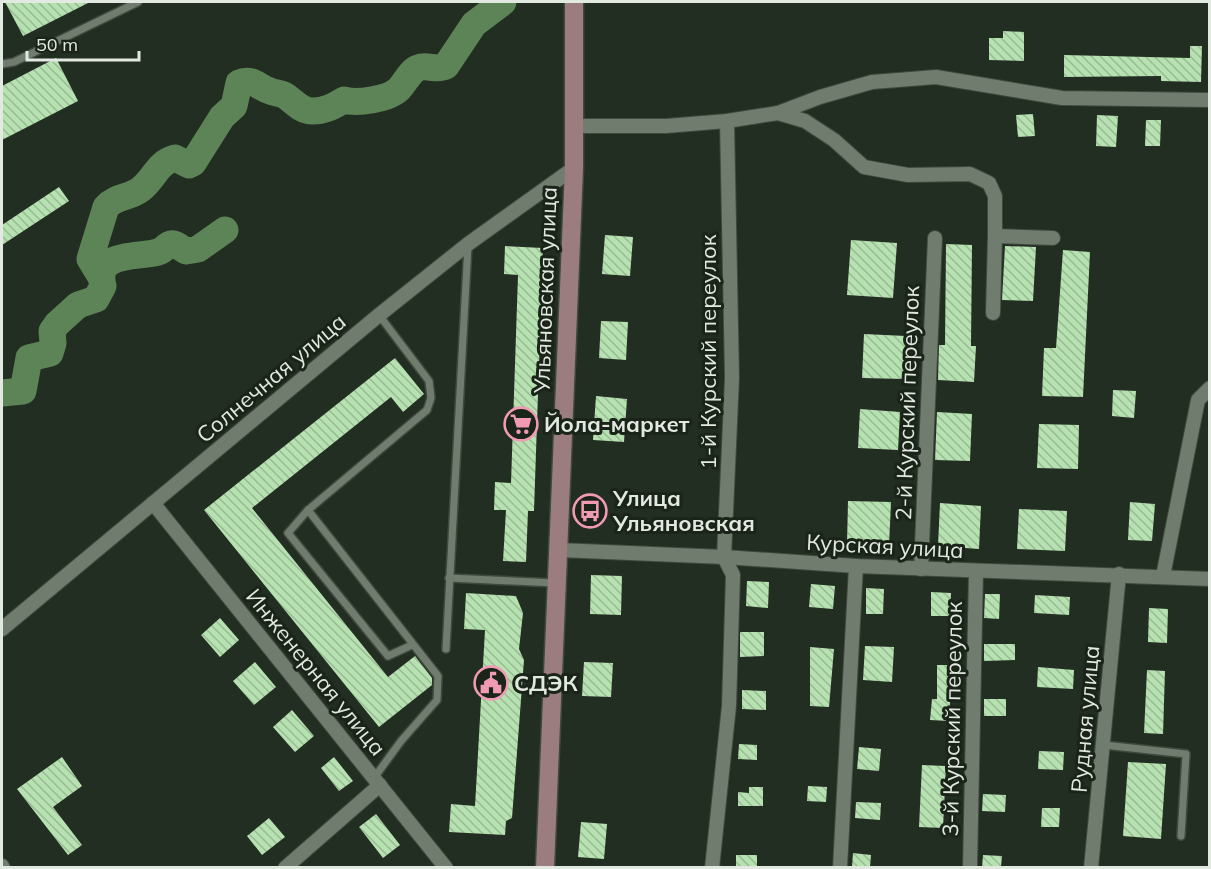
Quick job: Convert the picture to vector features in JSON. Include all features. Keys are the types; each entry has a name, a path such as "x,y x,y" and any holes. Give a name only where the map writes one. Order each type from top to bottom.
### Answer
{"main road":[{"name":"Ульяновская улица","path":"545,867 574,168 574,2"}],"street":[{"path":"574,126 666,126 728,121 778,112 820,96 872,82 936,77 1062,98 1209,100"},
{"path":"778,112 805,121 834,140 864,168 908,175 970,174 989,183 995,196 993,313"},
{"name":"1-й Курский переулок","path":"712,867 729,706 733,575 724,557 732,378 728,121"},
{"name":"Солнечная улица","path":"2,629 468,243 574,168"},
{"path":"995,236 1053,238"},
{"name":"2-й Курский переулок","path":"921,569 935,238"},
{"path":"1163,576 1198,400 1209,388"},
{"name":"Инженерная улица","path":"153,503 446,867"},
{"name":"Курская улица","path":"559,550 921,569 1119,574 1209,579"},
{"path":"840,867 856,566"},
{"name":"3-й Курский переулок","path":"970,867 976,571"},
{"name":"Рудная улица","path":"1091,867 1119,574"},
{"path":"285,867 377,782"}],"lane":[{"path":"2,64 14,62 138,2"},
{"path":"446,649 468,243"},
{"path":"379,315 429,381 431,398 427,410 308,510 288,533 388,656 412,645"},
{"path":"308,510 438,676 437,700 401,741 377,782"},
{"path":"449,578 558,583"},
{"path":"1104,745 1186,754 1181,836"}],"building":[{"path":"5,2 90,2 23,36"},
{"path":"1003,31 1024,32 1024,61 989,60 989,38 1003,38"},
{"path":"1190,46 1202,46 1201,82 1161,81 1161,76 1064,77 1064,55 1190,58"},
{"path":"56,58 78,101 2,140 2,86"},
{"path":"1033,114 1035,136 1018,137 1016,115"},
{"path":"1097,115 1118,116 1116,147 1096,146"},
{"path":"1146,120 1161,120 1160,146 1145,146"},
{"path":"59,187 69,201 2,245 2,225"},
{"path":"605,235 633,237 630,276 602,274"},
{"path":"851,240 897,243 893,298 847,295"},
{"path":"946,244 972,245 971,346 976,346 974,382 938,380 939,345 945,345"},
{"path":"505,246 543,248 534,511 528,511 526,562 503,561 506,510 494,510 495,482 511,483 518,275 504,274"},
{"path":"1005,246 1036,247 1033,301 1002,300"},
{"path":"1063,250 1090,252 1083,397 1042,396 1044,348 1056,348"},
{"path":"601,321 628,322 626,360 599,358"},
{"path":"864,334 906,336 905,379 862,378"},
{"path":"395,358 424,394 403,412 391,397 252,508 388,677 415,656 432,678 432,685 379,727 204,510"},
{"path":"1113,390 1136,391 1134,418 1112,416"},
{"path":"596,396 627,399 624,442 593,440"},
{"path":"860,409 900,412 898,450 858,448"},
{"path":"937,412 972,414 970,461 935,460"},
{"path":"1039,424 1079,425 1078,469 1037,468"},
{"path":"848,501 891,502 889,546 847,544"},
{"path":"1130,502 1155,504 1152,541 1128,540"},
{"path":"940,503 981,506 979,549 938,546"},
{"path":"1019,509 1067,511 1065,551 1017,549"},
{"path":"591,575 622,576 621,615 590,614"},
{"path":"747,581 769,582 768,608 746,606"},
{"path":"811,584 835,586 833,609 809,607"},
{"path":"866,588 884,589 883,614 866,614"},
{"path":"931,592 951,593 950,616 931,616"},
{"path":"466,593 516,596 523,613 519,649 524,660 512,818 506,821 505,835 449,832 451,804 475,806 485,630 464,629"},
{"path":"985,594 1000,594 999,619 984,618"},
{"path":"1035,595 1070,597 1069,615 1034,613"},
{"path":"1149,608 1168,609 1167,643 1148,642"},
{"path":"220,618 239,640 220,657 201,635"},
{"path":"740,632 764,632 764,656 740,657"},
{"path":"984,644 1015,644 1015,660 984,661"},
{"path":"865,646 894,647 892,682 863,680"},
{"path":"810,647 834,649 829,707 810,706"},
{"path":"255,662 276,687 254,705 233,681"},
{"path":"584,662 613,663 611,697 582,696"},
{"path":"937,665 952,665 949,721 930,720 932,699 937,699"},
{"path":"1038,667 1074,670 1073,689 1037,687"},
{"path":"1147,670 1165,671 1163,734 1144,733"},
{"path":"742,690 766,691 766,710 742,709"},
{"path":"984,699 1006,699 1006,716 984,716"},
{"path":"292,710 314,736 295,752 273,727"},
{"path":"739,744 757,745 757,760 738,759"},
{"path":"859,747 881,749 879,771 857,769"},
{"path":"1039,751 1064,752 1063,770 1038,769"},
{"path":"62,757 82,786 53,807 82,845 68,855 17,789"},
{"path":"334,757 353,781 339,791 321,768"},
{"path":"1128,762 1166,764 1161,839 1123,836"},
{"path":"922,765 946,766 943,828 919,827"},
{"path":"808,786 827,787 826,802 807,801"},
{"path":"749,787 763,787 763,806 738,806 738,792 749,793"},
{"path":"983,794 1006,795 1005,812 982,811"},
{"path":"856,802 881,803 880,820 855,818"},
{"path":"1042,808 1060,808 1059,827 1041,827"},
{"path":"376,814 400,845 383,858 359,827"},
{"path":"269,818 285,837 262,855 247,836"},
{"path":"581,822 607,824 604,859 578,857"},
{"path":"853,853 871,855 870,867 852,867"},
{"path":"736,855 757,855 757,867 736,867"},
{"path":"983,855 1002,856 1001,867 982,867"}],"waterway":[{"path":"101,277 90,259 106,207 141,189 169,160 175,158 189,165 193,163 222,117 234,106 239,83 248,81 284,95 309,111 325,109 344,100 373,100 388,96 399,89 410,74 418,68 446,66 474,24 503,2"},
{"path":"2,393 23,391 29,358 50,353 53,343 52,331 57,324 78,305 96,299 103,286 102,275 105,267 111,261 158,252 172,244 186,251 198,249 225,230"}],"place":[{"name":"Йола-маркет","path":"521,424"},
{"name":"Улица Ульяновская","path":"590,511"},
{"name":"СДЭК","path":"491,683"}]}
